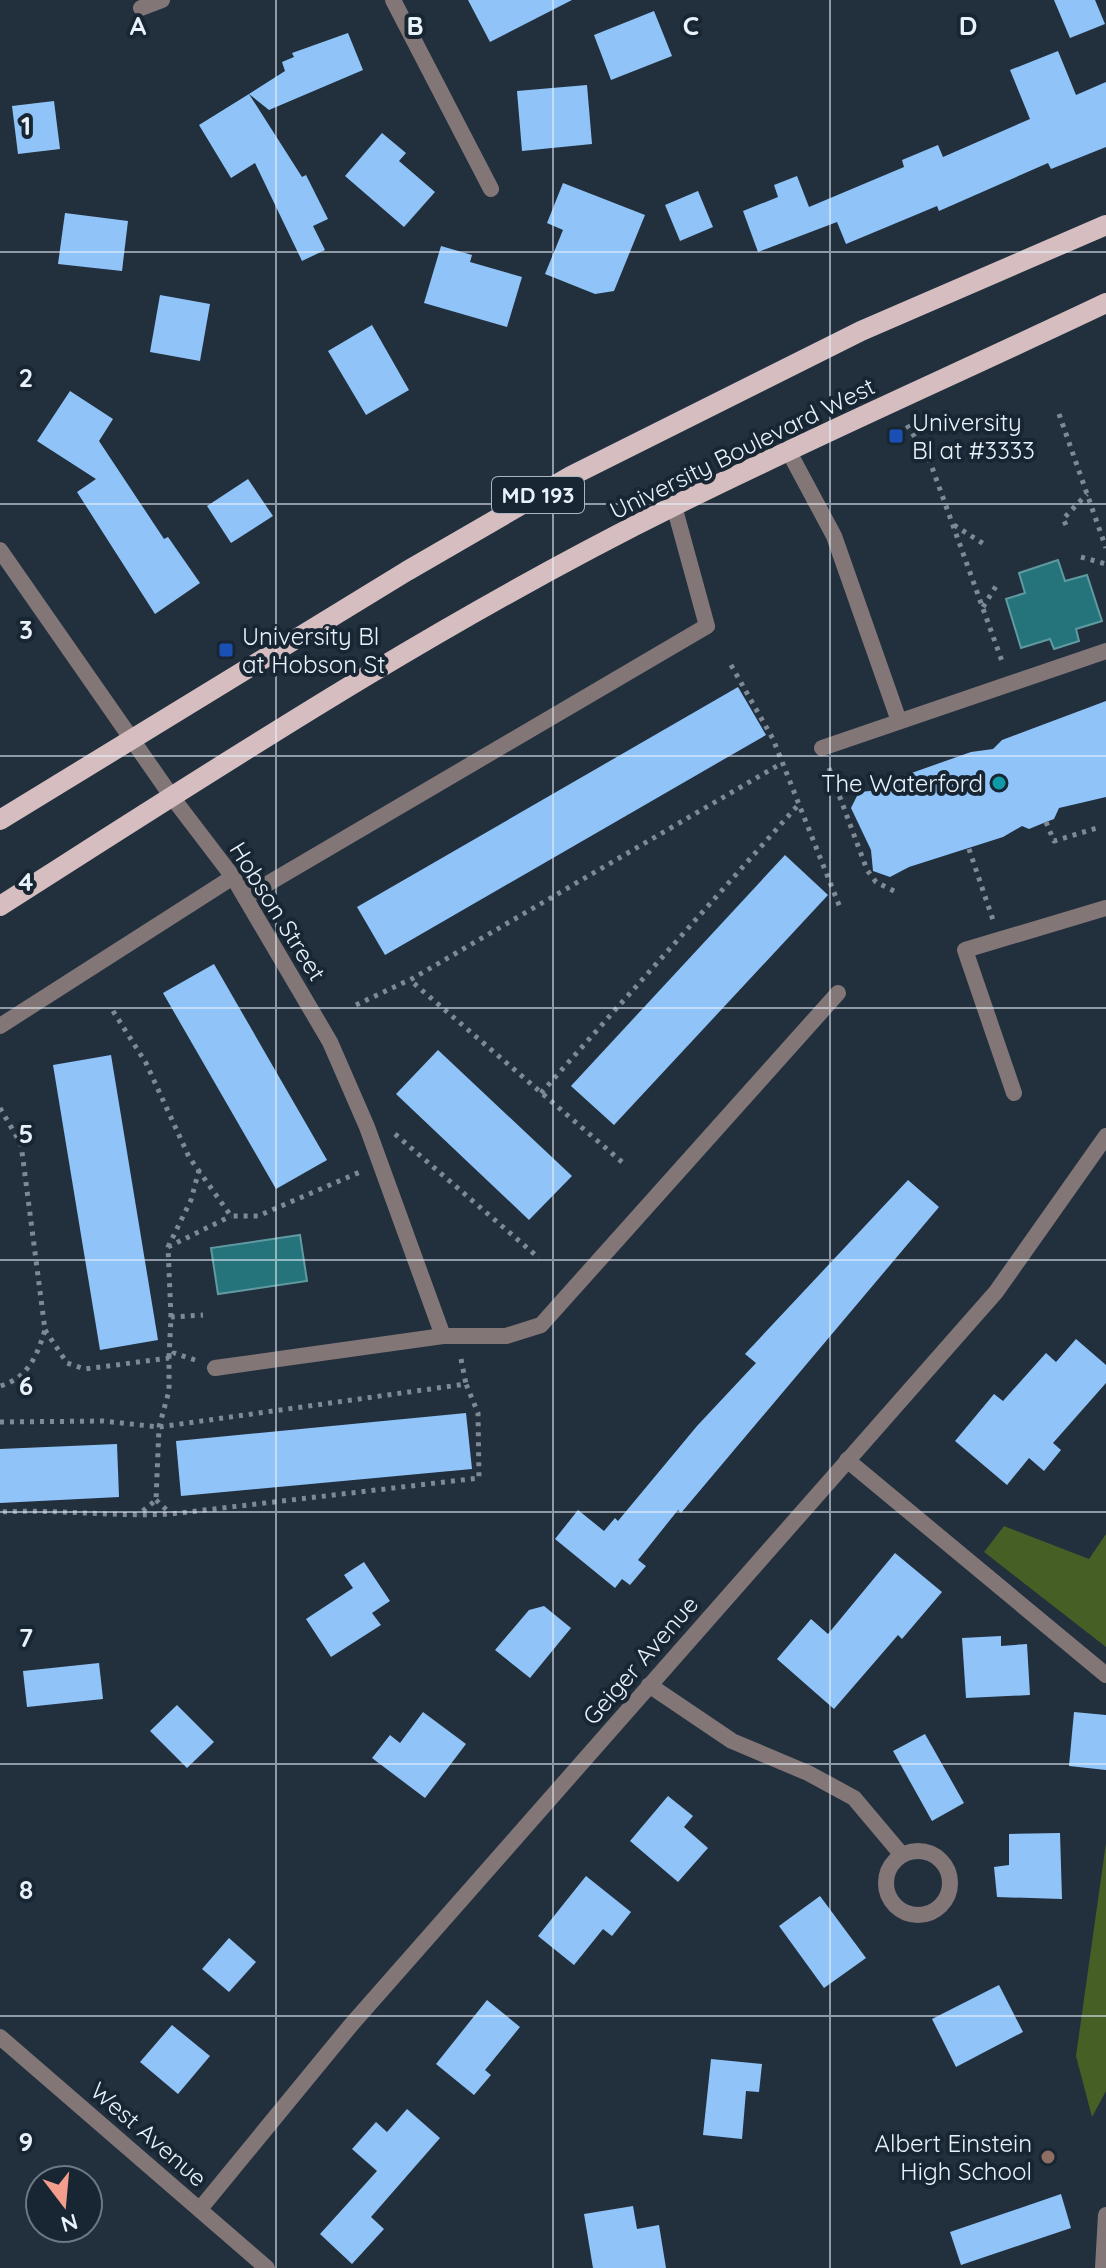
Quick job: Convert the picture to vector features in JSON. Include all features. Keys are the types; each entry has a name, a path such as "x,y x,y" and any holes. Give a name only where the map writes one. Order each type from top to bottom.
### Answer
{"main road":[{"name":"University Boulevard West","path":"0,820 407,571 571,476 861,331 1106,225"},
{"name":"University Boulevard West","path":"0,906 172,797 483,609 674,506 1106,303"}],"street":[{"path":"141,8 162,0"},
{"path":"393,0 491,189"},
{"path":"789,452 834,536 899,721"},
{"path":"245,897 707,626 674,506"},
{"name":"Hobson Street","path":"0,550 172,797 233,877 330,1042 367,1127 443,1336"},
{"path":"822,748 1106,651"},
{"path":"0,1026 233,877"},
{"path":"1014,1093 965,950 1106,908"},
{"path":"215,1368 443,1336 506,1336 541,1325 838,993"},
{"name":"Geiger Avenue","path":"200,2209 351,2025 996,1292 1106,1136"},
{"path":"847,1460 1106,1675"},
{"path":"649,1685 732,1741 808,1773 854,1798 902,1855"},
{"path":"911,1851 932,1854 947,1869 950,1879 946,1899 930,1913 919,1915 899,1910 887,1892 888,1871 902,1855 911,1851"},
{"name":"West Avenue","path":"0,2037 267,2268"},
{"path":"1103,2268 1106,2215"}],"path":[{"path":"1059,414 1106,548"},
{"path":"907,425 929,459 1005,670 1013,667"},
{"path":"1066,525 1063,519 1087,494"},
{"path":"953,524 987,546"},
{"path":"1081,557 1106,564"},
{"path":"983,608 998,583"},
{"path":"731,665 782,763 841,910"},
{"path":"822,748 867,870 876,882 896,892"},
{"path":"356,1005 410,980 782,763"},
{"path":"541,1093 799,804"},
{"path":"1046,822 1054,841 1097,828"},
{"path":"969,849 985,896"},
{"path":"410,980 622,1162"},
{"path":"113,1011 146,1063 199,1170 231,1216"},
{"path":"0,1108 21,1144 45,1330 36,1358 16,1382 0,1386"},
{"path":"386,1125 539,1258"},
{"path":"168,1247 231,1216 258,1216 367,1169"},
{"path":"138,1516 156,1500 159,1427 169,1391 171,1317 168,1247 191,1200 199,1170"},
{"path":"171,1317 203,1315"},
{"path":"45,1330 67,1363 85,1369 169,1358 174,1353 215,1368"},
{"path":"0,1512 56,1509 138,1516 171,1514 479,1478 478,1413 466,1384 461,1359"},
{"path":"0,1422 103,1421 159,1427 466,1384"},
{"path":"156,1500 171,1514"}],"shaded area":[{"path":"1058,560 1065,581 1087,575 1102,621 1076,629 1079,641 1054,649 1050,639 1021,648 1006,599 1025,593 1019,573"},
{"path":"300,1235 307,1281 218,1294 211,1248"},
{"path":"1004,1526 1089,1559 1106,1534 1106,1647 984,1552"},
{"path":"1106,1843 1106,2091 1092,2117 1076,2056"}],"building":[{"path":"468,0 572,0 490,42"},
{"path":"1054,0 1095,0 1105,24 1070,38"},
{"path":"654,11 672,56 611,80 594,35"},
{"path":"348,33 363,70 269,110 249,94 285,71 282,62 294,57 292,53"},
{"path":"1058,51 1076,95 1106,82 1106,147 1051,169 1048,163 939,211 937,206 846,244 837,222 758,252 743,211 778,197 774,185 797,176 809,207 904,167 902,160 938,145 943,157 1030,119 1010,70"},
{"path":"587,85 592,144 522,151 517,91"},
{"path":"249,94 302,177 306,175 328,219 313,226 325,250 302,261 255,163 231,178 199,125"},
{"path":"54,101 60,149 18,154 12,106"},
{"path":"382,133 406,153 399,161 435,192 404,227 345,176"},
{"path":"563,183 645,215 614,291 595,294 545,274 563,230 547,223"},
{"path":"698,191 713,227 680,241 665,205"},
{"path":"65,213 128,221 122,271 58,264"},
{"path":"441,246 472,255 470,262 522,277 507,327 424,303"},
{"path":"160,295 210,304 200,361 150,352"},
{"path":"372,325 409,390 366,415 328,351"},
{"path":"70,391 113,419 99,441 164,539 168,537 200,583 155,614 77,492 96,479 37,441"},
{"path":"248,479 273,516 231,543 207,506"},
{"path":"738,687 766,735 385,955 357,907"},
{"name":"The Waterford","path":"1106,701 1106,797 1059,808 1054,819 1029,829 1022,826 1003,837 909,867 890,877 873,871 871,850 851,808 859,792 881,790 903,776 971,752 993,749 1002,740"},
{"path":"785,855 828,895 614,1125 571,1086"},
{"path":"214,964 327,1160 276,1189 163,993"},
{"path":"438,1050 572,1176 529,1220 396,1094"},
{"path":"111,1055 158,1340 100,1350 53,1065"},
{"path":"908,1180 939,1207 681,1513 678,1510 638,1560 646,1566 630,1585 622,1579 615,1588 555,1539 578,1510 604,1531 615,1518 618,1521 697,1426 756,1363 745,1354"},
{"path":"1076,1339 1106,1365 1106,1383 1053,1443 1061,1450 1044,1471 1029,1458 1007,1485 955,1441 994,1394 1003,1401 1046,1353 1056,1362"},
{"path":"466,1413 472,1469 181,1496 176,1441"},
{"path":"117,1444 119,1497 0,1503 0,1449"},
{"path":"895,1553 942,1592 902,1639 898,1635 834,1709 777,1659 811,1619 828,1634"},
{"path":"364,1562 390,1601 372,1613 381,1625 331,1657 306,1619 353,1588 344,1575"},
{"path":"544,1606 571,1628 530,1678 495,1650 529,1610"},
{"path":"1001,1636 1001,1646 1027,1644 1030,1695 966,1698 962,1638"},
{"path":"99,1663 103,1699 27,1707 23,1671"},
{"path":"177,1705 214,1742 187,1768 150,1731"},
{"path":"423,1712 466,1744 425,1798 372,1758 390,1735 400,1743"},
{"path":"1074,1712 1106,1715 1106,1770 1069,1766"},
{"path":"925,1734 964,1803 932,1821 893,1751"},
{"path":"668,1796 693,1816 684,1827 708,1848 678,1882 630,1841"},
{"path":"1060,1833 1062,1899 997,1897 994,1867 1009,1865 1009,1834"},
{"path":"586,1876 631,1912 612,1936 603,1929 574,1965 538,1936"},
{"path":"820,1896 866,1958 824,1988 779,1926"},
{"path":"229,1938 256,1962 229,1992 202,1969"},
{"path":"999,1985 1023,2032 956,2067 932,2019"},
{"path":"487,2000 520,2027 485,2070 491,2075 474,2095 436,2064"},
{"path":"172,2025 210,2056 178,2094 140,2062"},
{"path":"711,2059 762,2064 759,2092 746,2091 742,2139 703,2135"},
{"path":"407,2109 440,2138 371,2217 384,2229 352,2264 320,2234 377,2171 352,2149 376,2122 387,2132"},
{"path":"1061,2194 1071,2228 961,2265 950,2232"},
{"path":"633,2206 637,2229 659,2225 666,2268 593,2268 584,2214"}],"place":[{"name":"University Bl at #3333","path":"896,436"},
{"name":"University Bl at Hobson St","path":"226,650"},
{"name":"The Waterford","path":"999,783"},
{"name":"Albert Einstein High School","path":"1048,2157"}]}
